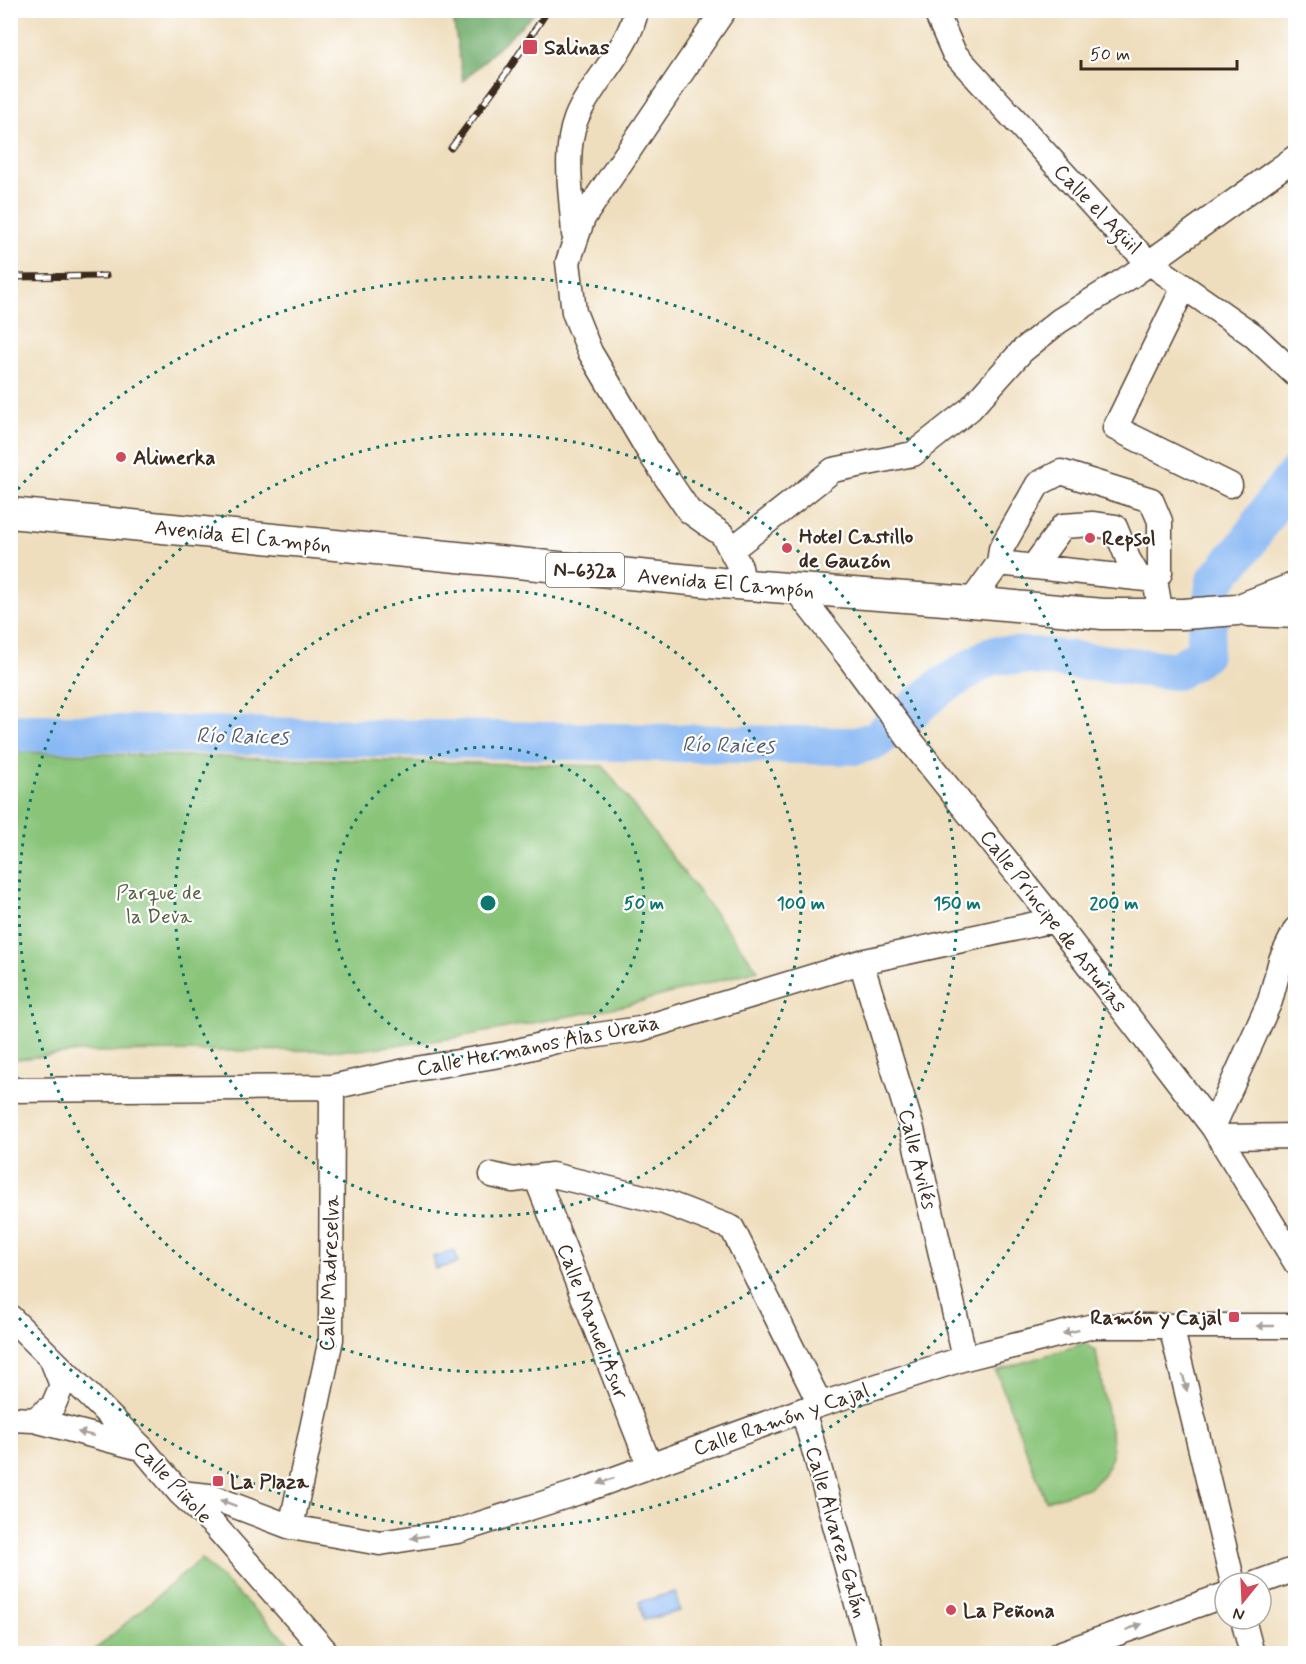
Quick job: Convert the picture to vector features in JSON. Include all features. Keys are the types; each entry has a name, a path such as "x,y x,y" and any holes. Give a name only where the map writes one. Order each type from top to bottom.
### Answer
{"main road":[{"name":"Avenida El Campón","path":"10,513 796,590 1103,614 1172,614 1237,610 1296,587"},
{"path":"1237,610 1296,613"}],"street":[{"path":"575,242 569,145 577,118 628,35 636,10"},
{"path":"724,10 583,218 568,262 574,312 590,352 651,455 689,511 723,535 740,567 743,585"},
{"name":"Calle el Agüil","path":"935,10 954,53 1118,233 1150,263 1253,335 1296,375"},
{"path":"731,550 833,470 913,454 970,409 1022,351 1059,321 1150,263 1296,157"},
{"path":"1184,286 1115,428 1230,485"},
{"path":"970,602 999,563 1001,549 1038,484 1061,472 1151,500 1160,521 1160,573 1147,579 999,563"},
{"path":"1033,567 1063,526 1092,524 1114,527 1128,560 1147,579 1172,614"},
{"name":"Calle Príncipe de Asturias","path":"796,590 885,704 907,736 1054,920 1216,1132 1296,1263"},
{"name":"Calle Hermanos Alas Ureña","path":"10,1090 332,1087 410,1070 506,1054 556,1041 640,1029 861,962 1054,920"},
{"path":"1296,929 1281,960 1270,1001 1216,1132 1296,1136"},
{"name":"Calle Avilés","path":"861,962 912,1129 965,1358"},
{"path":"1270,1001 1296,982"},
{"name":"Calle Madreselva","path":"283,1523 331,1339 332,1087"},
{"name":"Calle Alvarez Galán","path":"492,1175 513,1180 552,1175 664,1202 732,1228 812,1407 871,1653"},
{"name":"Calle Manuel Asur","path":"536,1177 649,1464"},
{"name":"Calle Piñole","path":"10,1317 142,1448 180,1493 231,1545 328,1653"},
{"name":"Calle Ramón y Cajal","path":"180,1493 209,1496 283,1523 380,1543 458,1531 579,1492 649,1464 812,1407 965,1358 1093,1326 1296,1326"},
{"path":"1171,1326 1230,1571"},
{"path":"22,1420 53,1406 62,1385 51,1358"},
{"path":"22,1420 142,1448"},
{"name":"Calle Ramón y Cajal","path":"231,1545 239,1533 249,1526 283,1523"},
{"path":"1273,1577 1296,1569"},
{"path":"1059,1653 1096,1647 1213,1599"},
{"path":"1246,1631 1252,1653"}],"green space":[{"path":"537,10 463,81 452,11"},
{"name":"Parque de la Deva","path":"11,752 603,766 758,970 623,1006 453,1038 358,1050 79,1052 11,1060"},
{"path":"1085,1343 1096,1352 1112,1440 1112,1457 1103,1475 1090,1487 1046,1501 996,1371"},
{"path":"201,1559 300,1653 91,1653"}],"water":[{"path":"455,1251 458,1263 436,1269 433,1257"},
{"path":"675,1592 680,1611 644,1620 639,1602"}],"waterway":[{"name":"Río Raices","path":"10,732 856,746 876,740 939,688 992,655 1032,656 1177,671 1203,654 1215,581 1246,545 1276,499 1296,474"}],"railway":[{"path":"451,148 507,72 548,10"},
{"path":"10,277 106,276"}],"place":[{"name":"Salinas","path":"530,47"},
{"name":"Alimerka","path":"121,457"},
{"name":"Repsol","path":"1090,538"},
{"name":"Hotel Castillo de Gauzón","path":"787,548"},
{"name":"Ramón y Cajal","path":"1234,1317"},
{"name":"La Plaza","path":"218,1481"},
{"name":"La Peñona","path":"951,1610"}]}
